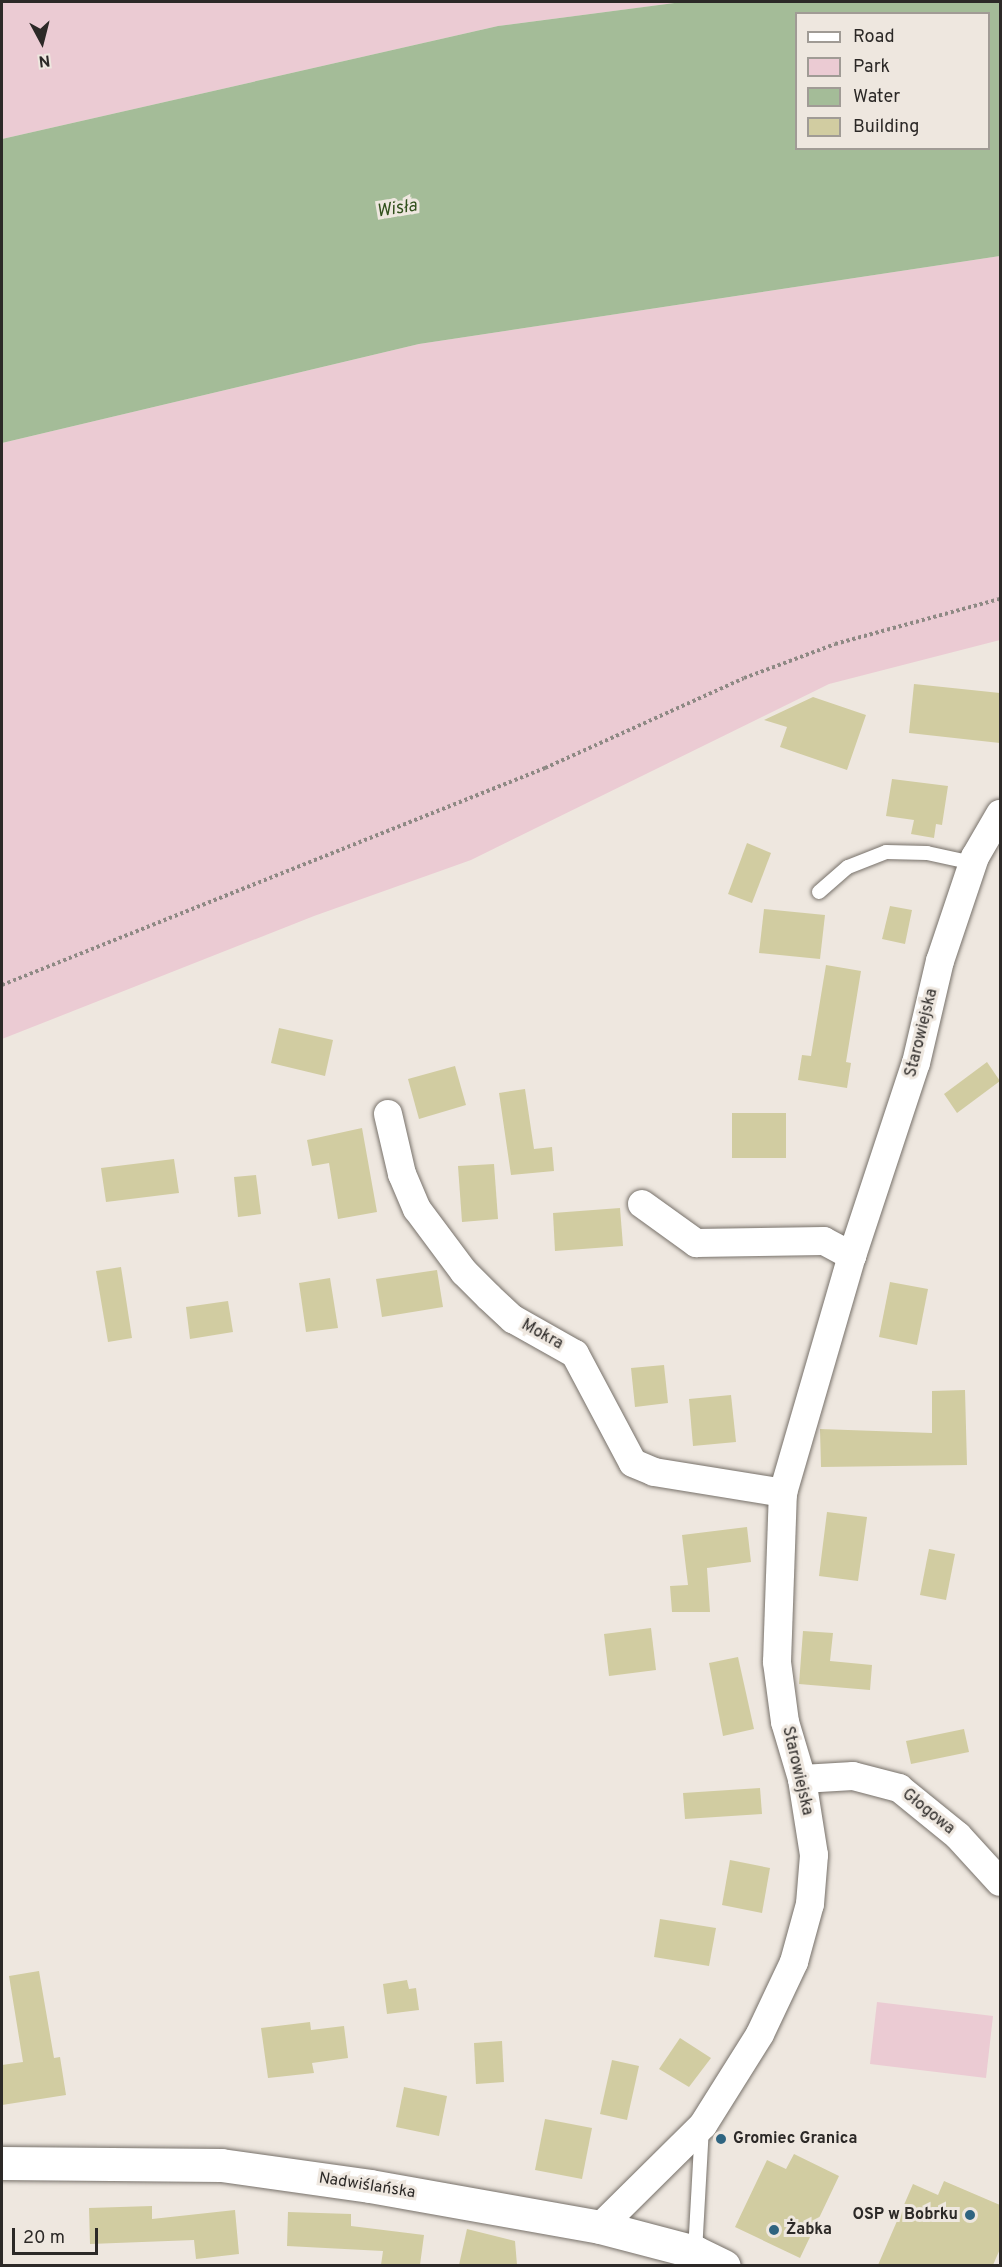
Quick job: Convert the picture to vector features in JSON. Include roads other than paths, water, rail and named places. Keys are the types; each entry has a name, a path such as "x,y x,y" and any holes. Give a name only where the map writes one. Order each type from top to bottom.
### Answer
{"street":[{"name":"Starowiejska","path":"600,2227 703,2125 760,2034 794,1962 810,1904 814,1855 802,1779 785,1722 777,1662 783,1493 852,1256 916,1063 940,961 973,863 1000,814"},
{"name":"Mokra","path":"388,1114 402,1174 417,1209 464,1272 489,1297 513,1319 575,1354 633,1463 654,1472 783,1493"},
{"path":"642,1204 696,1244 824,1241 852,1256"},
{"name":"Głogowa","path":"802,1779 853,1776 899,1788 958,1836 1000,1882"},
{"name":"Nadwiślańska","path":"2,2163 221,2165 370,2186 600,2227 704,2261"}],"lane":[{"path":"819,892 848,867 886,852 927,852 973,863"},
{"path":"703,2125 704,2261"}],"water":[{"name":"Wisła","path":"682,2 1000,2 1000,256 419,344 2,443 2,139 498,26"}],"place":[{"name":"Gromiec Granica","path":"721,2139"},
{"name":"OSP w Bobrku","path":"970,2215"},
{"name":"Żabka","path":"774,2230"}]}
